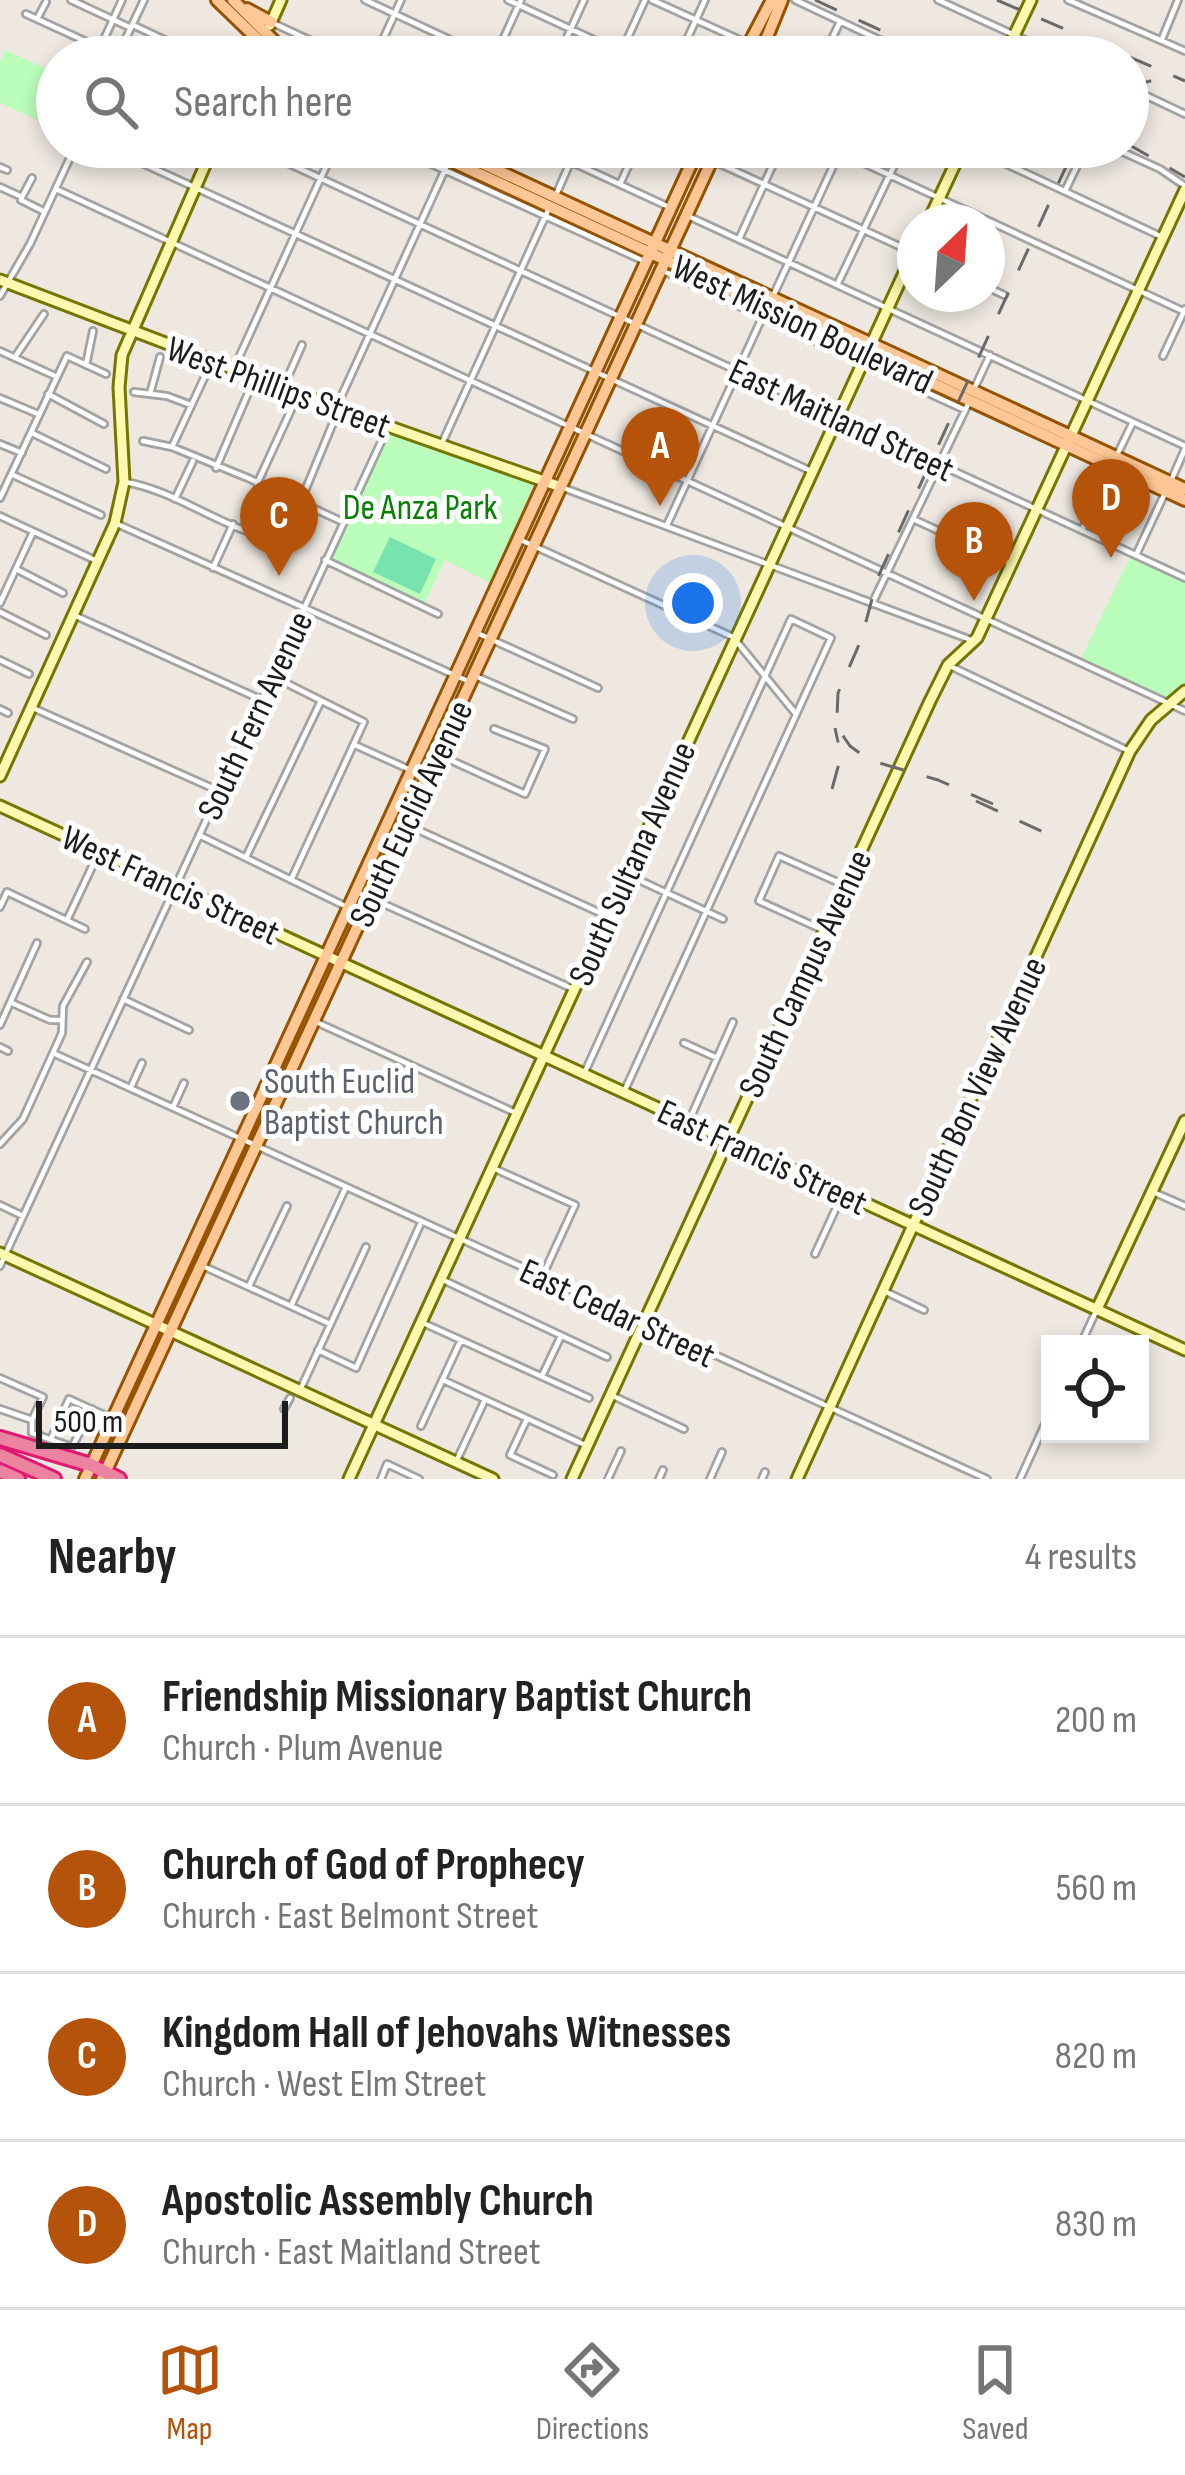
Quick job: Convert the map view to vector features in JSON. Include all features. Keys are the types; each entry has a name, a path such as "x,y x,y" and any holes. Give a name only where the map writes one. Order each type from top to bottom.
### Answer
{"highway":[{"path":"0,1438 119,1479"},
{"path":"0,1455 54,1479"},
{"path":"0,1471 18,1479"}],"main road":[{"path":"217,0 267,36"},
{"path":"752,36 772,0"},
{"path":"767,36 782,0"},
{"path":"236,2 269,36"},
{"name":"West Mission Boulevard","path":"475,168 867,353 1114,461 1185,500"},
{"name":"South Euclid Avenue","path":"659,255 671,208 695,168"},
{"name":"South Euclid Avenue","path":"86,1479 100,1471 151,1372 179,1275 314,1021 560,487 578,430 628,321 659,255 686,215 699,168"},
{"name":"South Euclid Avenue","path":"100,1471 112,1419 200,1264 286,1046 544,482 578,430"},
{"path":"1168,487 1185,489"},
{"path":"286,1046 298,1053"},
{"path":"199,1232 212,1238"}],"street":[{"path":"71,0 154,36"},
{"path":"106,36 122,0"},
{"path":"126,36 144,0"},
{"path":"265,36 281,0"},
{"path":"365,0 444,36"},
{"path":"385,36 401,0"},
{"path":"508,0 584,36"},
{"path":"568,36 584,0"},
{"path":"630,36 649,0 730,36"},
{"path":"689,36 705,0"},
{"path":"795,0 870,36"},
{"path":"938,0 1015,35 1030,0"},
{"path":"1068,0 1185,51"},
{"path":"1090,10 1094,0"},
{"path":"1161,41 1178,0"},
{"path":"38,20 45,1"},
{"path":"502,36 519,2"},
{"path":"26,14 73,36"},
{"path":"834,36 840,22"},
{"path":"266,33 276,36"},
{"path":"1149,97 1185,114"},
{"path":"1130,751 948,665 975,641 986,619 1185,188 1149,164"},
{"path":"0,296 66,168"},
{"path":"154,168 812,472"},
{"path":"0,776 115,524 124,482 119,387 130,330 204,168"},
{"name":"East Maitland Street","path":"298,168 1185,578"},
{"path":"233,369 325,168"},
{"path":"336,408 444,168"},
{"path":"475,168 767,307"},
{"path":"442,445 567,168"},
{"path":"585,168 671,208"},
{"path":"620,184 628,168"},
{"path":"731,168 897,245"},
{"path":"739,239 771,168"},
{"path":"667,526 833,168"},
{"path":"874,168 1185,311 1163,356"},
{"path":"838,284 893,168"},
{"path":"937,204 955,168"},
{"path":"1013,168 1163,237"},
{"path":"1065,191 1076,168"},
{"path":"32,178 21,200 45,212"},
{"path":"0,188 22,196"},
{"path":"56,190 1185,711"},
{"path":"686,215 1185,448 1136,555"},
{"name":"West Phillips Street","path":"4,282 560,487"},
{"name":"South Sultana Avenue","path":"349,1479 897,289"},
{"path":"15,357 44,314"},
{"path":"86,365 93,331"},
{"path":"283,388 302,345"},
{"path":"0,351 56,376"},
{"path":"867,353 970,400"},
{"path":"872,604 990,355"},
{"path":"1,493 67,356 106,374"},
{"path":"150,394 160,357"},
{"path":"172,447 212,361"},
{"path":"134,392 191,405"},
{"path":"216,468 249,392"},
{"path":"48,394 104,424"},
{"path":"0,398 38,414"},
{"path":"257,484 291,410"},
{"path":"1082,530 1133,422"},
{"path":"300,503 332,423"},
{"name":"South Fern Avenue","path":"2,1258 388,427"},
{"path":"32,433 106,470"},
{"path":"143,441 172,447 343,522"},
{"path":"0,444 22,454"},
{"path":"175,499 195,458"},
{"path":"11,474 101,515"},
{"path":"124,482 146,485 276,539"},
{"path":"560,487 975,641"},
{"path":"0,516 97,561"},
{"path":"913,519 1011,564"},
{"path":"115,524 455,675 573,719"},
{"path":"213,568 233,524"},
{"path":"0,603 4,585 33,532"},
{"path":"518,538 734,638 796,714"},
{"path":"325,560 438,614"},
{"path":"16,569 64,593"},
{"path":"0,612 46,635"},
{"path":"73,615 262,700"},
{"path":"584,1074 791,619 831,638 624,1092"},
{"path":"475,632 598,688"},
{"path":"0,660 29,674"},
{"name":"South Campus Avenue","path":"574,1478 948,665"},
{"path":"274,677 364,722 291,880"},
{"name":"South Bon View Avenue","path":"796,1479 1130,751 1140,734 1185,691"},
{"path":"246,857 321,701"},
{"path":"29,706 219,791"},
{"path":"437,754 525,794 545,749 494,729"},
{"path":"354,744 426,777"},
{"name":"West Francis Street","path":"0,806 341,962"},
{"path":"405,824 607,916"},
{"path":"199,835 350,908"},
{"path":"67,920 99,852"},
{"path":"823,930 759,901 779,856 844,885"},
{"path":"626,874 722,919"},
{"path":"0,907 7,892 85,929"},
{"path":"357,892 574,989"},
{"path":"0,1024 37,943"},
{"path":"0,1144 23,1119 53,1053 63,1006 87,962"},
{"name":"East Francis Street","path":"341,962 1185,1350"},
{"path":"123,999 189,1030"},
{"path":"10,1002 50,1020 62,1020"},
{"path":"314,1021 517,1113"},
{"path":"688,1122 733,1022"},
{"path":"684,1043 717,1058"},
{"path":"0,1047 8,1051"},
{"name":"East Cedar Street","path":"53,1053 987,1479"},
{"path":"130,1088 142,1063"},
{"path":"173,1107 184,1083"},
{"path":"1086,1335 1185,1121"},
{"path":"491,1168 574,1205 542,1277"},
{"path":"291,1306 346,1187"},
{"path":"814,1254 843,1192"},
{"path":"1153,1192 1185,1206"},
{"path":"0,1205 23,1216"},
{"path":"249,1286 286,1207"},
{"path":"318,1350 356,1368 421,1223"},
{"path":"284,1409 318,1350 366,1246"},
{"path":"2,1258 164,1327 295,1394 493,1479"},
{"path":"200,1264 330,1324"},
{"path":"441,1279 607,1357"},
{"path":"882,1290 924,1310"},
{"path":"421,1322 589,1398"},
{"path":"542,1376 561,1336"},
{"path":"421,1426 461,1340"},
{"path":"0,1378 43,1397 32,1432 72,1447 92,1409"},
{"path":"442,1380 588,1446"},
{"path":"611,1395 684,1429"},
{"path":"51,1439 69,1399 112,1419"},
{"path":"456,1462 485,1400"},
{"path":"0,1408 32,1420"},
{"path":"526,1419 510,1455 553,1475"},
{"path":"1020,1479 1041,1432"},
{"path":"608,1479 621,1451"},
{"path":"710,1479 722,1452"},
{"path":"381,1479 387,1464 419,1479"},
{"path":"659,1479 663,1470"}],"green space":[{"path":"6,50 36,64 36,119 0,103 0,62"},
{"name":"De Anza Park","path":"390,429 540,484 492,584 445,560 424,605 329,559"},
{"path":"390,537 436,559 420,594 373,572"},
{"path":"1130,557 1185,583 1185,685 1168,699 1081,659"}],"railway":[{"path":"815,0 893,36"},
{"path":"997,0 1081,36"},
{"path":"1149,65 1185,81"},
{"path":"1149,81 1173,82"},
{"path":"1149,156 1185,177"},
{"path":"993,804 938,780 869,760 841,733 838,693 861,640 878,577 1065,168"},
{"path":"832,789 841,756 835,728"},
{"path":"976,801 1056,838"}],"place":[{"name":"Friendship Missionary Baptist Church","path":"660,506"},
{"name":"Apostolic Assembly Church","path":"1111,558"},
{"name":"Kingdom Hall of Jehovahs Witnesses","path":"279,576"},
{"name":"Church of God of Prophecy","path":"974,601"},
{"name":"South Euclid Baptist Church","path":"240,1101"}]}
